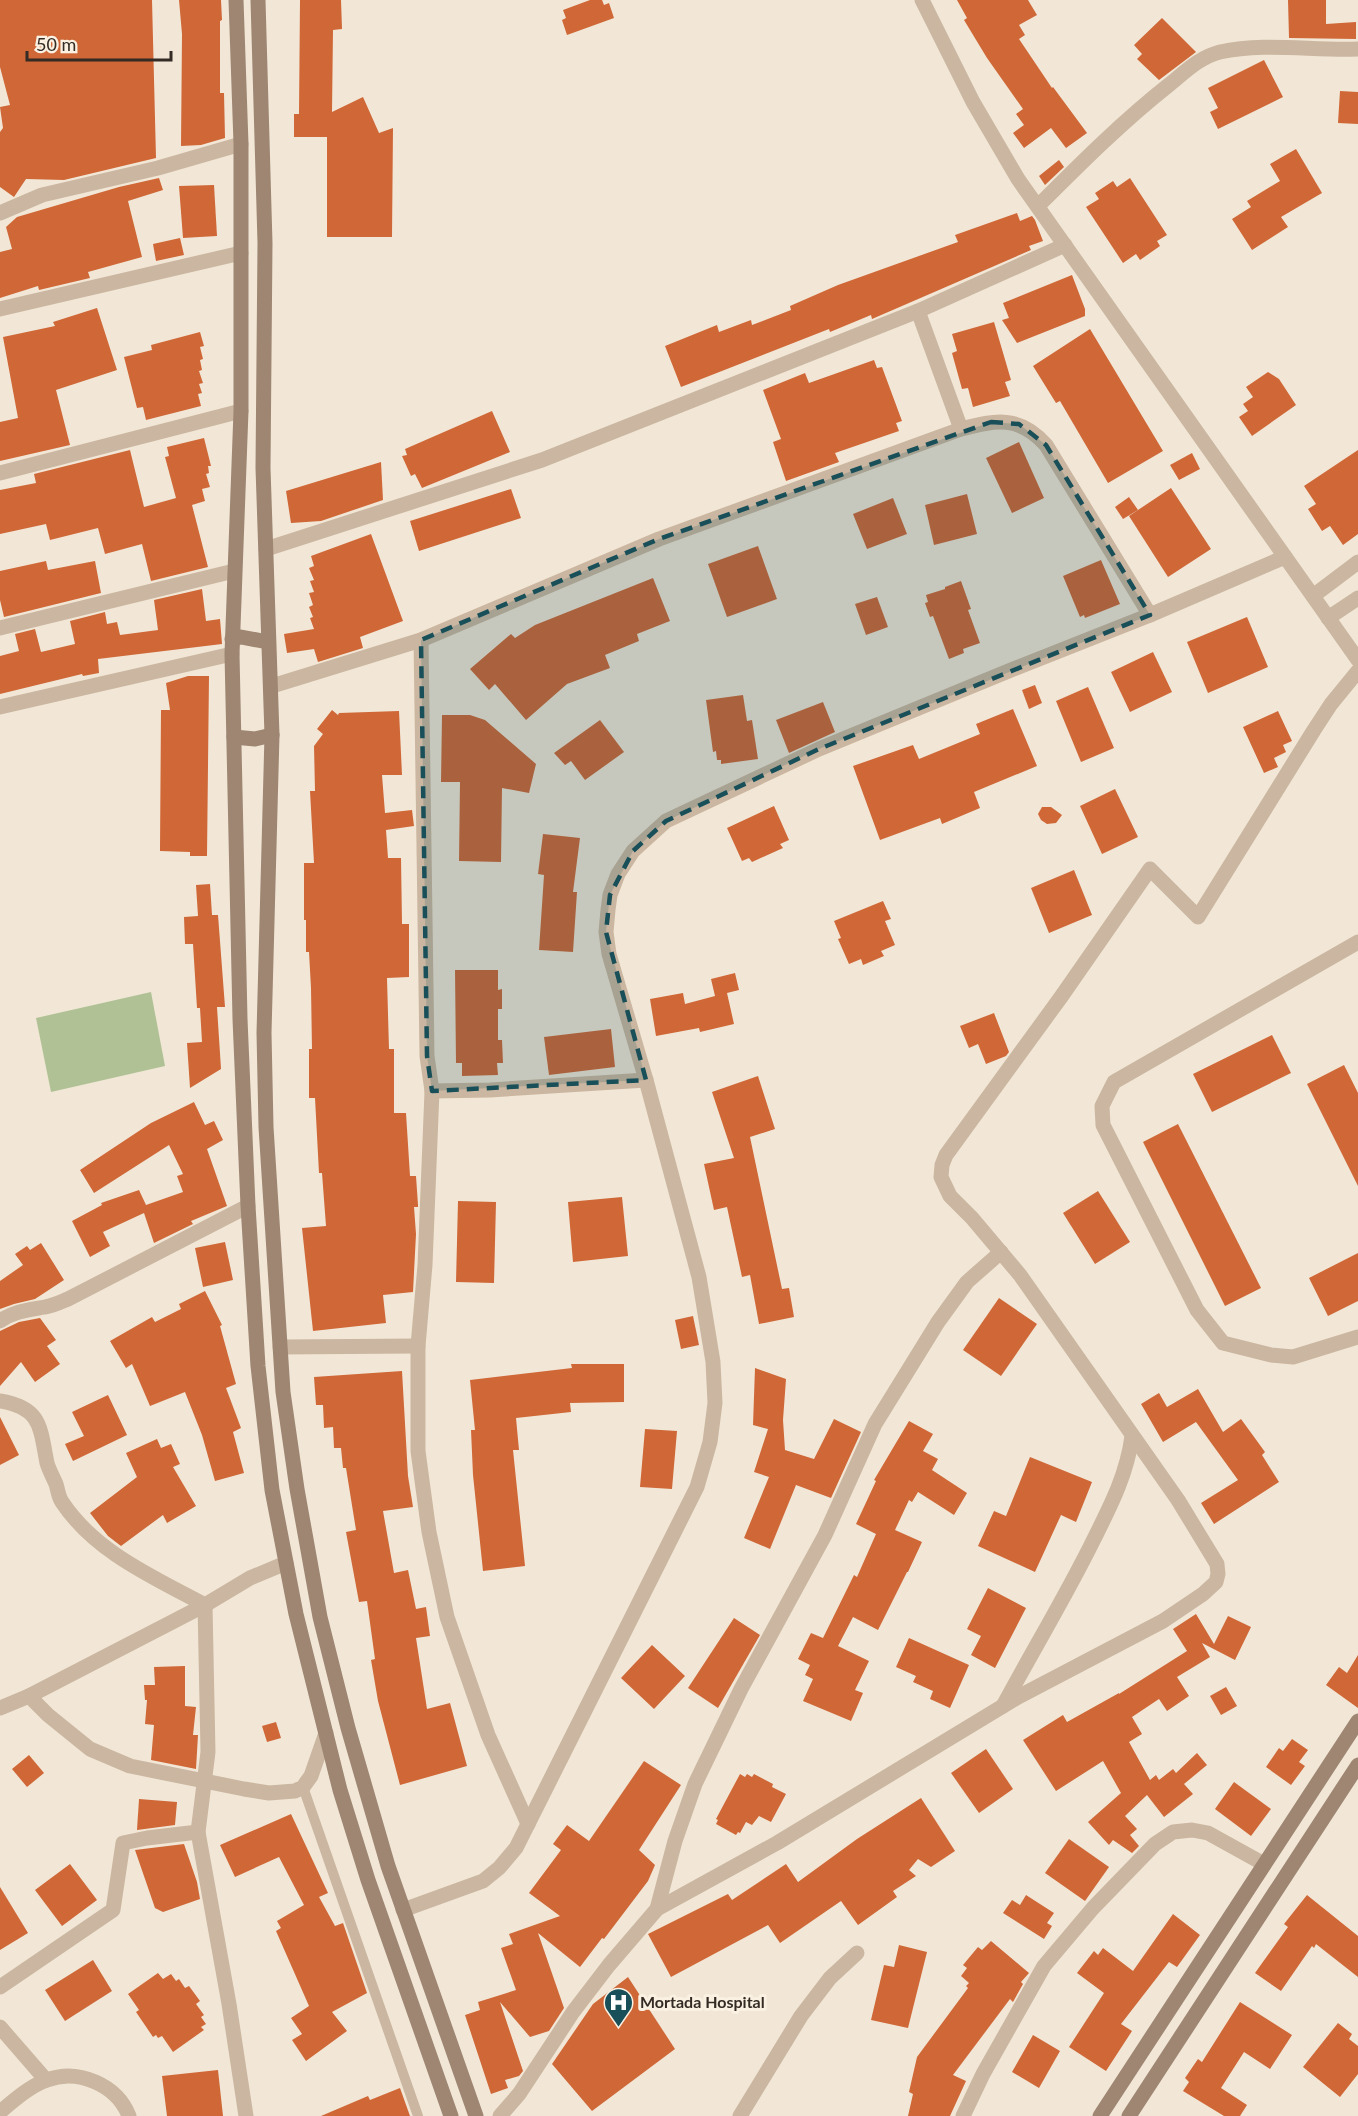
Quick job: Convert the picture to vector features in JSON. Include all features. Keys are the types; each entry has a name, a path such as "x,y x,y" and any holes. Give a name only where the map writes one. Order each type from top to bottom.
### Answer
{"main road":[{"path":"236,0 241,144 241,411 232,647 240,1018 248,1206 259,1378 272,1490 296,1614 340,1790 368,1880 451,2116"},
{"path":"258,0 265,243 263,468 268,642 272,686 264,1033 266,1127 283,1392 297,1489 320,1617 348,1728 388,1866 476,2116"},
{"path":"232,647 241,637 268,642"},
{"path":"234,737 255,739 272,735"},
{"path":"1100,2116 1358,1721"},
{"path":"1129,2116 1357,1768"}],"street":[{"path":"922,0 946,51 1018,179 1358,660"},
{"path":"1038,206 1120,126 1202,59 1222,52 1240,50 1358,49"},
{"path":"0,213 42,195 158,168 241,144"},
{"path":"266,549 542,460 918,311 1065,245"},
{"path":"0,309 241,253"},
{"path":"918,311 961,429"},
{"path":"0,473 241,411"},
{"path":"272,686 421,640 659,538 961,429 991,422 1019,424 1036,434 1046,445 1150,615"},
{"path":"403,1910 483,1881 499,1868 516,1848 697,1487 710,1442 715,1403 713,1362 699,1277 646,1080 609,954 606,932 610,895 618,874 633,850 666,821 819,749 1150,615 1285,557"},
{"path":"1313,596 1358,562"},
{"path":"0,628 234,571"},
{"path":"1328,618 1358,598"},
{"path":"421,640 427,1056 432,1091 425,1265 418,1346 418,1451 429,1532 447,1617 488,1735 528,1824"},
{"path":"0,706 232,647"},
{"path":"500,2116 519,2094 573,2012 609,1965 657,1909 777,1843 1003,1706 1163,1622 1216,1582 1218,1574 1216,1564 1178,1500 1020,1275 950,1196 941,1177 942,1165 946,1155 1061,998 1150,869 1198,917 1314,730 1331,704 1358,671"},
{"path":"1358,942 1114,1082 1102,1106 1103,1125 1197,1310 1222,1343 1271,1355 1293,1357 1358,1337"},
{"path":"432,1091 490,1090 646,1080"},
{"path":"0,1321 27,1309 47,1307 68,1299 248,1206"},
{"path":"657,1909 675,1841 695,1784 741,1689 825,1535 875,1424 938,1322 967,1282 1001,1252"},
{"path":"280,1347 418,1346"},
{"path":"0,1401 22,1407 33,1416 42,1430 48,1466 60,1499 75,1519 118,1558 205,1605"},
{"path":"1003,1706 1082,1563 1121,1484 1130,1456 1132,1436"},
{"path":"0,1708 29,1696 205,1605 250,1578 286,1563"},
{"path":"205,1605 208,1705 206,1782 198,1832 229,2004 246,2116"},
{"path":"29,1696 48,1715 90,1749 130,1766 269,1793 295,1791 303,1786 311,1776 326,1733"},
{"path":"963,2116 983,2074 1044,1966 1093,1908 1155,1844 1173,1832 1192,1830 1208,1833 1264,1864"},
{"path":"0,1987 113,1910 123,1843 198,1832"},
{"path":"740,2116 801,2016 830,1978 857,1953"},
{"path":"0,2026 46,2080"},
{"path":"0,2112 18,2097 46,2080 72,2077 94,2080 111,2091 127,2110 129,2116"}],"lane":[{"path":"303,1786 418,2116"}],"highlighted area":[{"path":"991,422 1019,424 1046,445 1150,615 819,749 666,821 633,851 610,895 606,932 646,1080 432,1091 427,1056 421,640 659,539"}],"green space":[{"path":"151,992 165,1066 51,1092 36,1018"}],"building":[{"path":"0,0 152,0 156,158 64,180 26,179 14,197 0,187 0,132 3,128 0,107 10,105 0,67"},
{"path":"179,0 221,0 220,93 224,93 225,138 201,145 181,146 182,34"},
{"path":"300,0 341,0 342,29 333,30 332,112 363,97 379,133 393,128 392,237 327,237 327,137 294,137 294,114 299,114"},
{"path":"590,0 602,0 604,5 609,3 614,18 567,35 562,20 566,18 563,10"},
{"path":"957,0 1028,0 1037,15 1019,25 1025,35 1019,39 1052,88 1087,133 1066,148 1051,128 1024,148 1013,133 1024,125 1016,114 1023,109 987,58 964,20 967,18"},
{"path":"1288,0 1326,0 1326,24 1356,22 1356,39 1289,38"},
{"path":"1162,18 1196,52 1159,80 1137,59 1142,54 1134,45"},
{"path":"1264,60 1283,97 1218,129 1210,112 1218,108 1208,88"},
{"path":"1340,91 1358,92 1358,124 1338,123"},
{"path":"1296,149 1322,193 1281,217 1288,227 1252,250 1232,219 1251,207 1247,201 1280,181 1270,164"},
{"path":"1059,160 1064,167 1045,185 1039,176"},
{"path":"159,178 163,190 128,201 142,257 88,272 90,278 39,290 38,286 0,298 0,252 12,249 6,227 17,217 119,187"},
{"path":"1130,178 1167,235 1157,241 1160,246 1140,260 1136,254 1123,263 1086,207 1099,199 1095,193 1113,181 1117,187"},
{"path":"214,185 217,236 183,238 179,186"},
{"path":"1017,213 1020,221 1032,216 1043,241 1029,246 1031,250 872,319 871,315 830,332 829,329 681,387 665,346 717,325 719,332 751,320 752,325 791,310 790,306 838,285 958,242 955,235"},
{"path":"180,238 184,255 156,261 153,244"},
{"path":"1072,275 1085,309 1085,316 1017,343 1002,320 1009,318 1003,303"},
{"path":"97,308 117,370 56,390 70,445 0,461 0,422 18,418 3,337 55,326 53,322"},
{"path":"994,322 1011,380 1005,382 1010,396 973,407 968,388 962,389 952,353 957,351 952,334"},
{"path":"1090,329 1163,451 1108,483 1060,401 1056,403 1033,366"},
{"path":"200,332 204,346 200,347 203,359 200,360 202,370 199,371 203,383 199,384 202,393 198,394 201,406 146,420 143,407 137,408 124,357 152,350 151,345"},
{"path":"874,360 877,368 882,367 902,421 896,423 899,431 835,453 839,462 786,481 773,442 781,439 763,390 805,373 809,383"},
{"path":"1268,372 1279,379 1296,405 1252,436 1239,417 1248,411 1243,404 1253,397 1246,387"},
{"path":"492,411 510,452 422,488 415,474 411,476 402,456 407,455 405,449"},
{"path":"204,438 211,466 208,466 209,473 206,474 210,487 202,489 205,501 192,505 208,567 151,581 142,544 105,554 98,528 50,540 46,524 0,534 0,490 36,483 34,474 130,450 144,507 176,498 165,457 169,456 167,447"},
{"path":"1019,442 1044,498 1012,513 986,458"},
{"path":"1358,450 1358,534 1343,545 1330,526 1322,531 1308,509 1316,504 1304,486"},
{"path":"1192,453 1200,469 1179,480 1170,465"},
{"path":"381,462 383,500 321,521 291,523 286,491"},
{"path":"1171,488 1211,549 1168,577 1129,516"},
{"path":"511,489 521,518 419,551 410,521"},
{"path":"967,494 977,534 934,545 925,505"},
{"path":"1129,497 1138,510 1123,519 1115,507"},
{"path":"893,498 907,534 867,549 853,514"},
{"path":"371,534 403,621 360,637 363,648 318,662 314,649 287,653 284,634 314,629 309,607 313,605 309,593 314,592 310,581 314,580 309,568 314,566 311,556"},
{"path":"758,546 777,599 727,617 708,564"},
{"path":"1101,560 1120,604 1085,618 1084,615 1080,617 1063,576"},
{"path":"46,561 48,570 95,561 101,593 4,617 0,600 0,571"},
{"path":"653,578 670,621 637,634 639,641 605,655 610,668 567,684 526,720 495,684 489,690 470,669 511,634 515,638 535,625"},
{"path":"961,581 971,609 968,610 980,643 963,649 964,653 949,659 933,616 930,617 925,603 928,602 926,595"},
{"path":"202,589 206,621 220,619 222,644 98,659 99,673 83,676 82,674 0,694 0,656 19,651 15,634 35,629 41,652 75,644 70,621 105,612 107,624 117,622 120,635 158,630 154,600"},
{"path":"877,597 888,627 866,635 855,604"},
{"path":"1247,617 1268,667 1208,693 1187,642"},
{"path":"1153,652 1172,692 1130,712 1111,672"},
{"path":"188,676 209,676 207,856 190,856 190,852 160,851 161,710 170,710 166,683"},
{"path":"1035,685 1042,703 1029,709 1022,690"},
{"path":"1088,687 1114,748 1081,762 1056,701"},
{"path":"743,695 747,721 752,720 758,759 721,764 721,760 717,760 716,751 713,752 706,700"},
{"path":"823,702 835,732 789,753 776,720"},
{"path":"1013,709 1037,766 974,792 980,808 942,824 940,818 880,840 853,766 913,745 919,759 980,734 976,724"},
{"path":"332,710 338,715 339,713 399,711 402,775 382,775 385,813 412,810 414,826 386,830 388,858 401,858 402,924 409,924 409,977 387,978 389,1049 394,1049 394,1113 406,1113 410,1176 416,1176 418,1207 414,1207 416,1234 413,1292 383,1295 386,1323 313,1331 302,1228 326,1226 322,1173 319,1173 315,1098 309,1098 309,1049 312,1049 311,988 309,952 306,952 306,920 304,920 304,863 314,863 310,791 315,791 314,746 323,734 317,729"},
{"path":"1278,711 1292,741 1283,745 1286,752 1274,758 1278,767 1264,773 1243,727"},
{"path":"442,715 470,715 485,720 536,764 529,793 502,788 501,862 459,861 460,782 441,782"},
{"path":"600,720 624,752 585,780 571,761 565,765 554,753"},
{"path":"1115,789 1138,837 1102,854 1080,806"},
{"path":"774,806 789,840 780,844 783,848 752,862 749,858 742,861 727,828"},
{"path":"1042,807 1051,807 1062,815 1056,823 1047,824 1038,814"},
{"path":"543,834 580,838 573,892 577,892 573,952 539,950 544,875 538,874"},
{"path":"1074,870 1092,915 1049,933 1031,888"},
{"path":"210,884 212,915 218,915 225,1007 217,1007 221,1069 190,1088 187,1043 202,1042 200,1008 197,1008 193,944 185,944 184,917 198,916 196,885"},
{"path":"883,901 891,919 885,921 895,945 881,951 884,956 863,965 861,959 849,964 838,939 841,938 834,921"},
{"path":"455,970 498,970 498,990 502,989 502,1009 498,1009 498,1040 502,1040 503,1063 497,1063 498,1075 462,1076 462,1063 456,1063"},
{"path":"735,973 739,990 727,993 734,1024 700,1032 699,1028 656,1036 650,999 683,993 685,1004 715,996 711,979"},
{"path":"994,1013 1009,1052 1006,1056 986,1064 978,1044 969,1048 960,1026"},
{"path":"611,1029 615,1067 549,1075 544,1037"},
{"path":"1272,1035 1291,1073 1212,1112 1193,1074"},
{"path":"1344,1065 1358,1093 1358,1186 1307,1084"},
{"path":"758,1076 775,1129 750,1137 782,1289 789,1288 794,1317 759,1324 750,1275 742,1277 727,1207 714,1210 704,1164 734,1158 712,1092"},
{"path":"194,1102 205,1125 214,1121 223,1140 207,1149 227,1206 191,1221 193,1224 154,1243 144,1213 103,1232 110,1246 90,1257 72,1221 102,1205 101,1203 139,1190 146,1205 183,1192 177,1176 183,1174 169,1145 94,1193 80,1170 151,1123"},
{"path":"1178,1124 1261,1288 1225,1306 1143,1142"},
{"path":"1098,1191 1130,1242 1095,1264 1063,1213"},
{"path":"622,1197 628,1256 573,1262 568,1202"},
{"path":"458,1201 496,1202 494,1283 456,1282"},
{"path":"225,1242 233,1280 203,1287 195,1248"},
{"path":"41,1243 64,1280 35,1299 0,1309 0,1281 23,1265 15,1254 27,1246 30,1250"},
{"path":"1358,1253 1358,1301 1328,1316 1309,1278"},
{"path":"205,1291 222,1325 220,1326 236,1384 226,1388 241,1428 233,1432 244,1473 215,1481 202,1435 185,1392 150,1406 132,1364 126,1368 110,1341 152,1317 155,1322 181,1309 179,1304"},
{"path":"999,1298 1037,1324 1001,1376 963,1350"},
{"path":"693,1316 699,1345 681,1349 675,1320"},
{"path":"40,1318 56,1340 47,1346 60,1364 35,1382 21,1362 0,1386 0,1331 19,1322"},
{"path":"571,1364 624,1364 624,1402 570,1403 571,1412 516,1418 519,1450 513,1450 525,1566 483,1571 473,1475 471,1430 475,1430 470,1380 572,1368"},
{"path":"755,1368 786,1379 783,1420 785,1450 814,1459 834,1419 861,1432 831,1498 796,1485 770,1549 744,1538 769,1477 754,1472 768,1429 753,1425"},
{"path":"402,1371 408,1476 413,1507 383,1511 394,1573 408,1570 416,1609 426,1607 430,1636 416,1638 427,1709 450,1703 467,1766 400,1785 378,1701 371,1660 375,1659 367,1601 359,1602 346,1532 356,1530 346,1468 343,1468 341,1448 334,1448 333,1427 324,1428 323,1405 316,1405 314,1377"},
{"path":"1198,1389 1223,1432 1241,1419 1265,1452 1262,1455 1279,1482 1214,1524 1201,1503 1238,1480 1196,1422 1163,1442 1141,1404 1159,1393 1167,1407"},
{"path":"108,1395 127,1435 73,1461 65,1444 84,1436 72,1412"},
{"path":"0,1417 19,1455 0,1465"},
{"path":"909,1421 933,1434 923,1451 938,1459 932,1470 967,1493 954,1515 918,1492 912,1502 909,1500 895,1530 922,1542 908,1572 878,1630 853,1617 838,1646 869,1661 855,1690 863,1693 851,1721 803,1701 813,1679 805,1675 810,1665 798,1659 811,1633 823,1638 854,1575 857,1577 876,1534 856,1524 876,1481 874,1480"},
{"path":"645,1429 677,1431 672,1489 640,1487"},
{"path":"157,1439 161,1448 171,1444 180,1464 173,1467 196,1506 167,1523 163,1515 121,1546 108,1536 90,1513 137,1477 126,1453"},
{"path":"1030,1457 1092,1482 1076,1522 1061,1515 1035,1572 978,1546 994,1511 1006,1516"},
{"path":"988,1588 1026,1608 995,1668 971,1655 981,1636 967,1629"},
{"path":"1196,1614 1214,1644 1228,1616 1251,1627 1235,1660 1202,1643 1210,1657 1177,1677 1189,1696 1167,1711 1159,1699 1132,1717 1142,1734 1129,1742 1150,1780 1156,1775 1159,1780 1173,1769 1176,1773 1197,1753 1207,1765 1184,1784 1193,1794 1164,1817 1147,1795 1125,1816 1137,1829 1130,1835 1139,1846 1132,1853 1113,1840 1109,1845 1088,1822 1121,1793 1103,1761 1056,1791 1023,1740 1063,1715 1067,1722 1119,1694 1187,1651 1173,1629"},
{"path":"734,1618 760,1635 718,1708 688,1688"},
{"path":"909,1638 969,1665 950,1708 930,1699 933,1691 913,1682 916,1676 896,1667"},
{"path":"652,1645 685,1676 654,1709 621,1678"},
{"path":"1358,1655 1358,1708 1326,1685 1339,1667 1347,1673"},
{"path":"185,1666 185,1706 196,1707 193,1735 198,1735 196,1769 151,1760 154,1725 145,1724 147,1700 145,1700 144,1685 155,1685 154,1667"},
{"path":"1226,1687 1237,1706 1221,1715 1210,1696"},
{"path":"276,1722 281,1738 267,1742 262,1726"},
{"path":"1292,1739 1308,1750 1299,1762 1305,1766 1291,1785 1266,1767 1279,1748 1283,1751"},
{"path":"986,1749 1013,1789 979,1813 951,1773"},
{"path":"29,1755 44,1773 27,1787 12,1769"},
{"path":"644,1761 681,1785 639,1850 655,1865 648,1881 580,1967 538,1933 564,2008 549,2031 530,2037 500,2002 523,2071 519,2076 505,2080 508,2088 491,2094 465,2015 480,2010 478,2002 516,1990 501,1948 513,1944 509,1934 560,1916 529,1893 561,1850 553,1844 567,1825 589,1841"},
{"path":"740,1774 752,1777 754,1774 786,1794 771,1822 759,1816 752,1825 746,1822 740,1833 736,1835 716,1824 718,1820 716,1819"},
{"path":"1234,1782 1271,1809 1251,1836 1215,1809"},
{"path":"921,1798 955,1851 931,1867 918,1859 909,1870 916,1876 893,1891 897,1897 858,1925 841,1901 780,1943 768,1925 671,1977 648,1934 728,1894 732,1900 786,1864 798,1882 857,1839"},
{"path":"139,1799 177,1802 175,1825 137,1830"},
{"path":"291,1814 328,1893 319,1897 335,1926 343,1923 367,1993 332,2012 347,2031 306,2061 292,2040 302,2034 291,2018 309,2006 276,1931 281,1928 277,1921 304,1905 279,1857 235,1877 220,1845"},
{"path":"1069,1839 1109,1867 1085,1901 1045,1873"},
{"path":"184,1844 197,1882 200,1899 163,1912 155,1908 135,1850"},
{"path":"70,1864 97,1900 62,1926 35,1890"},
{"path":"0,1887 28,1933 0,1950"},
{"path":"1026,1895 1054,1913 1047,1923 1052,1926 1044,1939 1003,1913 1012,1900 1020,1905"},
{"path":"1307,1895 1358,1936 1358,1977 1316,1944 1314,1948 1312,1946 1281,1991 1255,1973 1288,1927 1284,1924"},
{"path":"1173,1914 1200,1935 1177,1967 1169,1962 1121,2024 1132,2031 1106,2071 1069,2047 1104,1993 1077,1973 1094,1951 1098,1955 1103,1948 1133,1971"},
{"path":"991,1941 1029,1973 1021,1982 1023,1984 1013,2002 1010,1999 953,2075 966,2081 950,2116 908,2116 913,2094 909,2092 917,2057 968,1988 966,1986 969,1983 961,1976 967,1968 963,1965 978,1947 982,1950"},
{"path":"899,1945 927,1952 908,2028 871,2020 884,1965 894,1967"},
{"path":"93,1960 112,1991 65,2021 45,1990"},
{"path":"158,1973 163,1979 171,1974 176,1981 179,1979 185,1988 189,1986 200,2001 196,2004 204,2015 201,2017 206,2024 201,2027 204,2030 173,2052 162,2036 153,2037 136,2012 139,2010 128,1994"},
{"name":"Mortada Hospital","path":"628,1977 675,2049 592,2111 552,2064 593,2004"},
{"path":"1240,2002 1292,2035 1270,2069 1244,2052 1221,2088 1247,2105 1240,2116 1224,2116 1183,2091 1189,2082 1185,2078 1198,2059 1202,2062"},
{"path":"1338,2023 1352,2034 1349,2039 1358,2046 1358,2074 1340,2097 1303,2067"},
{"path":"1033,2035 1060,2051 1039,2088 1012,2072"},
{"path":"218,2070 223,2116 167,2116 162,2076"},
{"path":"400,2088 410,2116 321,2116 368,2096 370,2100"}],"place":[{"name":"Mortada Hospital","path":"619,2028"}]}
